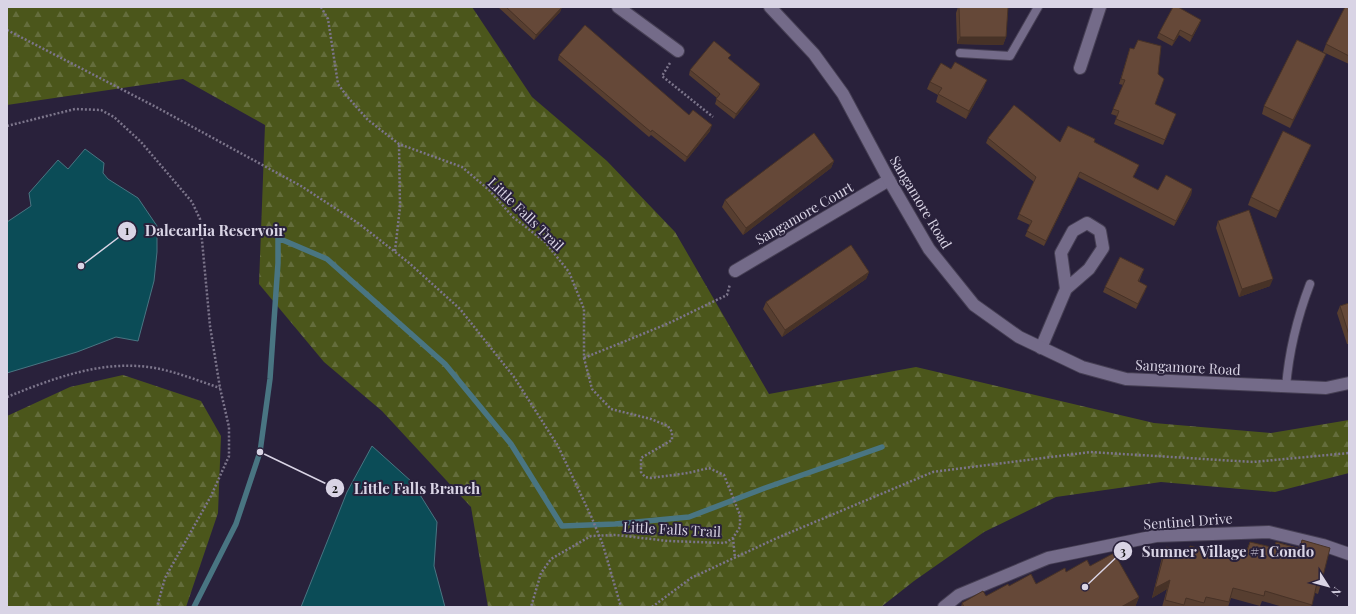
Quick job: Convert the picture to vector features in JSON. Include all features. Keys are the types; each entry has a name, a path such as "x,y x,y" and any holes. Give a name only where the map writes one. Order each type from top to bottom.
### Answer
{"street":[{"path":"618,7 678,51"},
{"name":"Sangamore Road","path":"770,7 814,54 844,94 889,180 929,249 974,305 1019,337 1082,367 1126,379 1326,388 1349,383"},
{"path":"1080,68 1100,7"},
{"name":"Sangamore Court","path":"735,271 889,180"},
{"path":"1041,348 1066,289 1089,269 1103,248 1100,231 1087,223 1073,230 1061,253 1066,289"},
{"name":"Sentinel Drive","path":"944,607 959,595 1048,558 1156,536 1269,532 1323,545 1349,554"}],"lane":[{"path":"960,53 1010,56 1038,7"},
{"path":"1286,387 1289,356 1294,331 1310,284"}],"path":[{"name":"Little Falls Trail","path":"321,7 328,19 338,84 368,120 399,144 462,167 489,190 513,217 545,242 569,272 584,309 584,358 592,389 611,409 650,419 668,426 672,432 672,440 641,458 641,472 645,477 651,478 688,474 709,468 724,475 740,515 740,527 733,538 725,543 668,541 616,535 591,536 551,559 541,573 531,607"},
{"path":"7,30 102,80 156,106 301,186 358,222 395,251 460,309 514,377 558,446 603,545 620,607"},
{"path":"678,51 662,76 713,117"},
{"path":"7,126 75,109 101,110 114,117 141,142 192,202 200,219 205,288 220,388 229,427 229,456 211,496 165,578 157,607"},
{"path":"395,251 400,207 399,144"},
{"path":"584,358 667,324 727,294 735,271"},
{"path":"7,397 88,368 126,364 156,368 220,388"},
{"path":"652,607 691,578 866,499 933,472 1090,452 1253,462 1349,453"},
{"path":"733,538 735,558"}],"green space":[{"path":"7,7 472,7 532,97 607,161 675,232 769,394 916,367 1154,423 1271,433 1349,420 1349,473 1275,492 1161,482 1056,497 984,532 914,581 881,607 488,607 471,507 382,411 324,362 259,284 265,125 183,79 7,105"},
{"path":"123,375 201,401 221,436 218,513 186,607 7,607 7,416 70,387"}],"shaded area":[{"path":"85,149 104,163 103,173 108,179 138,198 157,226 157,252 154,281 138,341 116,337 77,352 7,373 7,222 31,206 29,193 58,160 68,169"},
{"path":"372,446 412,482 437,522 434,566 445,607 301,607 347,492"}],"building":[{"path":"506,7 562,7 536,35"},
{"path":"959,7 1008,7 1006,37 960,37"},
{"path":"1173,7 1178,7 1201,20 1192,36 1180,30 1174,41 1159,33"},
{"path":"1345,7 1349,7 1349,56 1326,44"},
{"path":"585,25 689,115 693,110 712,125 687,157 652,130 651,132 559,55"},
{"path":"1138,40 1161,46 1158,74 1164,79 1155,104 1176,114 1165,140 1116,119 1119,111 1113,109 1125,80 1121,79 1130,48 1134,49"},
{"path":"1297,40 1326,54 1293,120 1264,106"},
{"path":"714,41 731,55 728,58 760,84 736,114 716,99 720,94 690,70"},
{"path":"955,62 987,80 969,111 938,94 942,88 930,82 941,63 951,69"},
{"path":"1014,105 1060,142 1068,126 1095,139 1094,142 1139,165 1133,177 1158,190 1166,175 1192,189 1176,221 1080,172 1046,241 1027,231 1032,221 1019,214 1036,177 988,138"},
{"path":"1283,131 1311,145 1279,211 1251,197"},
{"path":"814,133 834,161 746,228 725,200"},
{"path":"1249,210 1273,279 1242,289 1218,221"},
{"path":"851,245 869,272 785,330 766,302"},
{"path":"1120,257 1144,269 1138,281 1147,286 1138,304 1105,287"},
{"path":"1349,303 1349,335 1340,306"},
{"path":"1302,540 1330,548 1321,584 1317,583 1312,605 1265,591 1264,596 1233,588 1229,602 1206,597 1204,603 1186,598 1184,605 1165,600 1170,580 1155,588 1166,547 1188,553 1190,546 1215,553 1216,546 1246,554 1250,542 1275,548 1276,542 1300,549"},
{"path":"1114,553 1139,597 1121,607 964,607 962,603 983,591 986,596 1031,574 1036,584 1065,568 1066,572 1087,560 1090,566"}],"waterway":[{"path":"194,607 236,524 260,452 270,379 278,263 278,238 327,259 445,364 511,444 562,526 615,524 689,517 765,488 882,447"}],"place":[{"name":"Dalecarlia Reservoir","path":"81,266"},
{"name":"Little Falls Branch","path":"260,452"},
{"name":"Sumner Village #1 Condo","path":"1085,587"}]}
